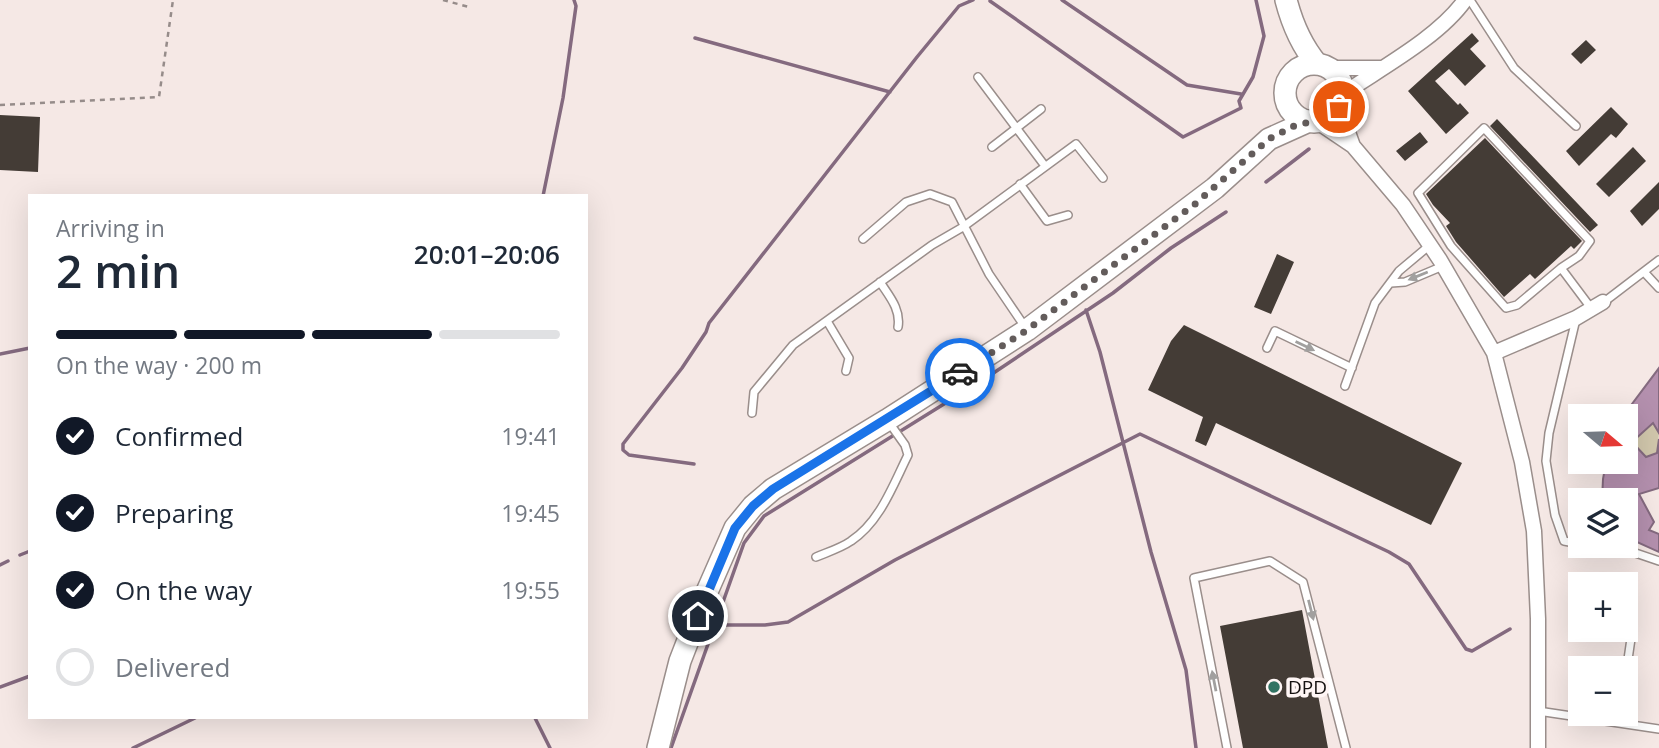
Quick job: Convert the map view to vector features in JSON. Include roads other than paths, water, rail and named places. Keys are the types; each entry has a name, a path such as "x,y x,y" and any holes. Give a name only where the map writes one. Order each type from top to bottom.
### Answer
{"main road":[{"path":"658,748 680,661 706,594 735,528 753,506 773,489 891,426 1027,330 1215,188 1269,139 1312,121 1330,117 1341,100 1337,75 1308,53 1291,21 1286,0"},
{"path":"1269,139 1281,116 1287,90 1291,21"},
{"path":"1312,121 1294,113 1287,90 1301,67 1324,66"}],"street":[{"path":"1353,146 1341,100 1455,14 1467,0"},
{"path":"1324,66 1381,68"},
{"path":"1312,121 1353,146 1403,205 1443,266 1494,353 1522,462 1534,531 1538,619 1538,748"},
{"path":"1494,353 1576,318 1597,306"}],"lane":[{"path":"1467,0 1514,68 1576,126"},
{"path":"978,77 1045,166"},
{"path":"992,147 1041,109"},
{"path":"1484,128 1590,241 1579,256 1561,268 1517,305 1506,308 1451,246 1418,193 1484,128"},
{"path":"752,413 754,392 793,345 932,245 963,227 1076,144 1103,178"},
{"path":"1020,184 1047,221 1068,215"},
{"path":"863,239 906,202 930,194 952,202 989,274 1027,330"},
{"path":"1345,386 1375,303 1399,271 1430,245"},
{"path":"1561,268 1597,306 1659,260"},
{"path":"1391,283 1405,282 1443,266"},
{"path":"1644,272 1659,288"},
{"path":"880,282 898,310 898,327"},
{"path":"1568,542 1564,541 1555,515 1546,461 1549,433 1576,318"},
{"path":"827,321 849,358 846,371"},
{"path":"1267,348 1275,331 1352,368"},
{"path":"816,556 850,542 867,528 883,505 908,455 905,445 891,426"},
{"path":"1638,554 1659,561"},
{"path":"1227,748 1194,578 1270,561 1303,582 1346,748"},
{"path":"1538,711 1568,714"},
{"path":"1638,723 1659,729"}],"waterway":[{"path":"543,194 563,98 576,6 574,0"},
{"path":"694,464 629,455 623,450 623,444 682,368 709,323 917,57 959,6 973,0"},
{"path":"1062,0 1187,85 1241,94"},
{"path":"990,1 1183,137 1241,108 1239,101 1253,77 1264,36 1256,0"},
{"path":"695,38 890,92"},
{"path":"1266,182 1309,149"},
{"path":"671,748 744,543 764,516 989,376 1113,293 1171,248 1226,212"},
{"path":"1086,310 1100,352 1151,552 1186,670 1196,748"},
{"path":"0,354 28,348"},
{"path":"715,625 788,622 895,560 1140,434 1389,552 1409,564 1466,649 1472,651 1510,629"},
{"path":"20,555 28,552"},
{"path":"0,565 8,561"},
{"path":"0,687 28,677"},
{"path":"133,748 193,719"},
{"path":"536,719 550,748"}],"place":[{"name":"DPD","path":"1274,687"}]}
